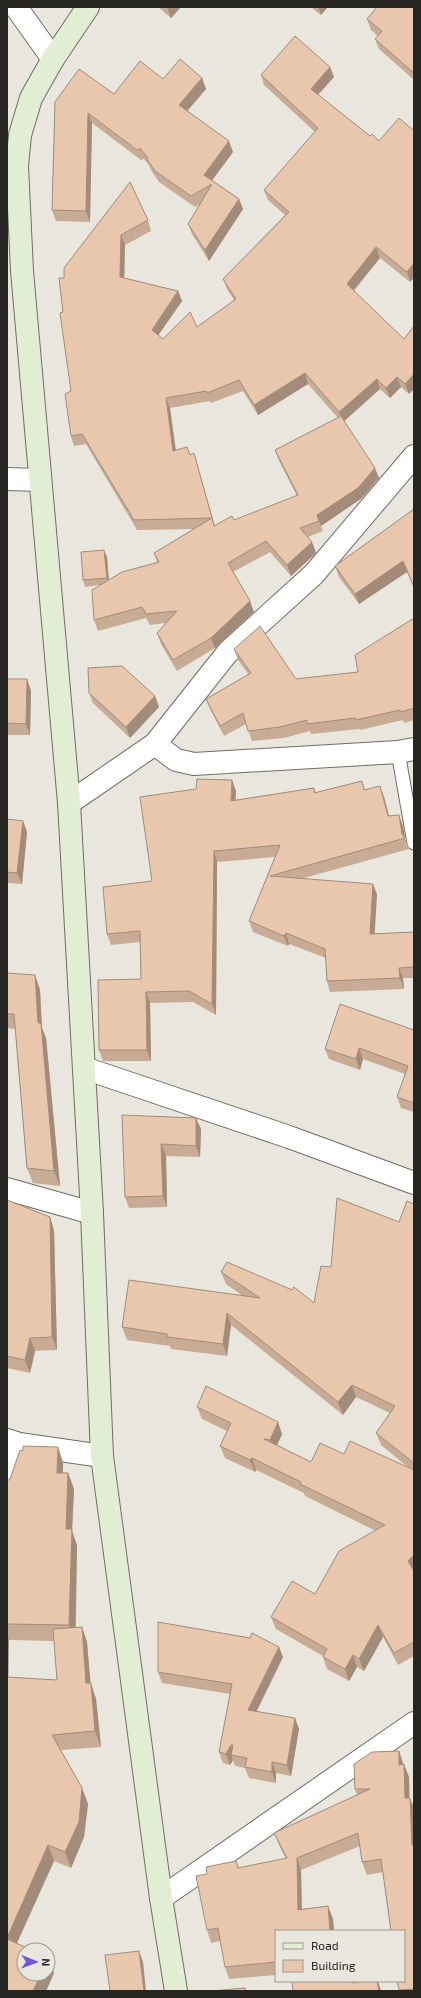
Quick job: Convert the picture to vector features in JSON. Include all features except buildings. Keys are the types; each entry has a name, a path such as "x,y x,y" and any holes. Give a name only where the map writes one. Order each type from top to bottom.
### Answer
{"street":[{"path":"16,7 53,58"},
{"path":"88,7 53,58 31,98 20,135 17,166 22,271 69,803 92,1213 102,1456 161,1898 176,1991"},
{"path":"69,803 155,744 228,652 314,574 414,456"},
{"path":"7,479 40,480"},
{"path":"155,744 176,760 194,764 406,750"},
{"path":"84,1068 289,1137 414,1183"},
{"path":"7,1189 92,1213"},
{"path":"7,1486 13,1442 102,1456"},
{"path":"161,1898 414,1723"}],"lane":[{"path":"406,750 414,843"}]}
